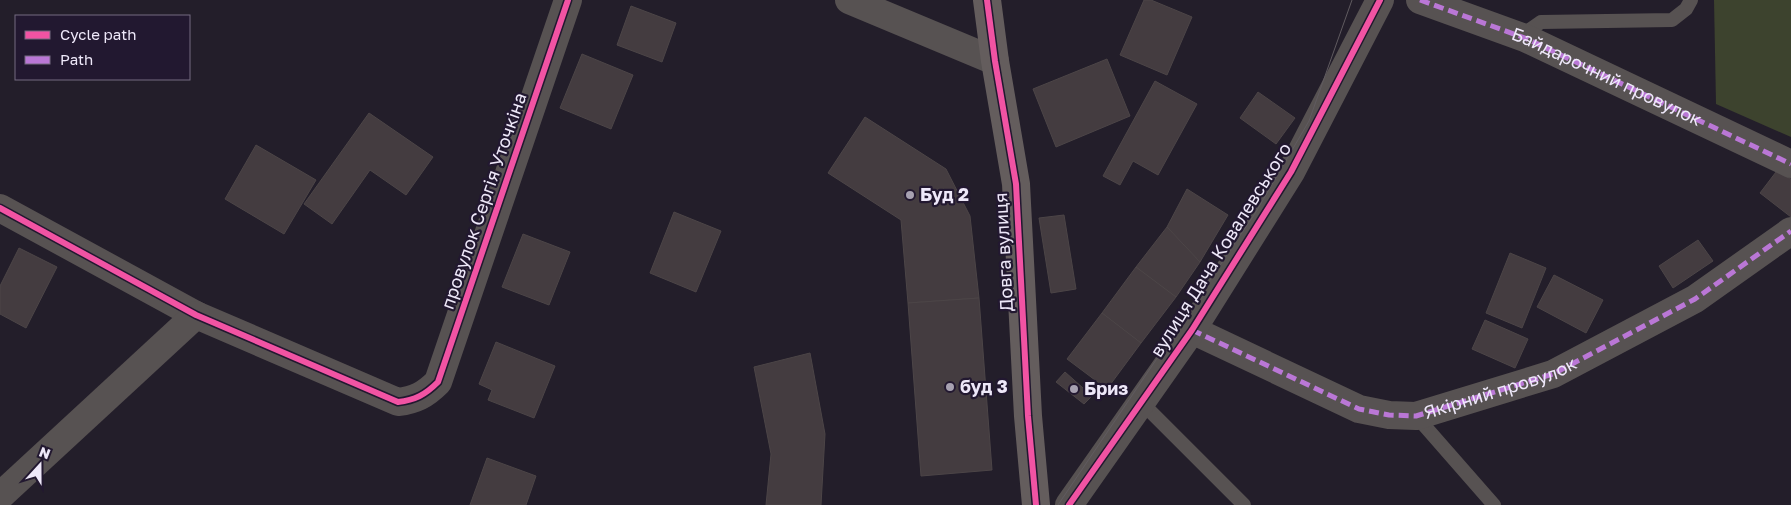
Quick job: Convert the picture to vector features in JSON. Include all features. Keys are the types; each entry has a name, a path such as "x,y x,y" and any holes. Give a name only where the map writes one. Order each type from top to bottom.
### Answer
{"street":[{"name":"провулок Сергія Уточкіна","path":"196,315 398,402 413,400 427,393 438,382 568,0"},
{"path":"850,0 995,61"},
{"name":"Довга вулиця","path":"988,0 995,61 1016,184 1028,416 1036,505"},
{"name":"вулиця Дача Ковалевського","path":"1069,505 1192,330 1291,172 1380,0"},
{"name":"Байдарочний провулок","path":"1420,0 1525,38 1791,164"},
{"path":"0,208 196,315 0,496"},
{"name":"Якірний провулок","path":"1192,330 1359,409 1389,415 1416,416 1553,374 1694,299 1791,231"}],"lane":[{"path":"1525,38 1541,22 1672,20 1686,9 1690,0"},
{"path":"1142,403 1244,505"},
{"path":"1416,416 1494,505"}],"green space":[{"path":"1714,0 1791,0 1791,137 1716,104"}],"building":[{"path":"1144,0 1151,0 1192,17 1167,75 1120,55"},
{"path":"631,6 676,23 662,62 617,45"},
{"path":"582,54 633,75 611,129 560,108"},
{"path":"1107,59 1130,116 1056,147 1033,89"},
{"path":"1155,81 1197,104 1158,175 1133,161 1120,185 1103,176"},
{"path":"1258,92 1295,118 1276,144 1240,118"},
{"path":"369,113 433,157 406,195 370,170 332,224 304,204"},
{"name":"Буд 2","path":"865,117 946,169 970,216 979,298 908,303 901,220 828,173"},
{"path":"256,145 316,180 284,234 225,199"},
{"path":"1776,172 1791,179 1791,217 1760,193"},
{"path":"1187,189 1228,215 1200,262 1167,227"},
{"path":"674,212 721,231 696,292 650,273"},
{"path":"1064,215 1076,289 1051,293 1039,218"},
{"path":"1167,227 1200,262 1176,297 1136,267"},
{"path":"523,234 570,252 549,305 502,287"},
{"path":"1698,240 1713,261 1673,288 1659,266"},
{"path":"19,248 57,267 26,328 0,314 0,286"},
{"path":"1510,253 1546,268 1522,328 1486,313"},
{"path":"1136,267 1176,297 1141,343 1102,313"},
{"path":"1554,275 1603,300 1586,333 1537,307"},
{"name":"буд 3","path":"979,298 992,470 921,476 908,303"},
{"path":"1102,313 1141,343 1107,389 1067,359"},
{"path":"1485,320 1528,339 1515,368 1472,349"},
{"path":"496,342 555,366 534,418 488,400 492,390 479,384"},
{"path":"810,353 825,434 821,505 766,505 771,454 754,367"},
{"name":"Бриз","path":"1065,372 1092,396 1084,404 1056,382"},
{"path":"487,458 536,476 526,505 470,505"}],"tram line":[{"path":"1058,505 1256,212 1309,121 1352,0"}],"marked path":[{"path":"1420,0 1525,38 1791,164"},
{"path":"1192,330 1359,409 1389,415 1416,416 1553,374 1695,299 1791,231"}],"cycle path":[{"path":"0,208 196,315 398,402 410,400 424,394 438,382 568,0"},
{"path":"987,0 995,61 1016,184 1028,416 1036,505"},
{"path":"1069,505 1192,330 1291,172 1380,0"}],"place":[{"name":"Буд 2","path":"910,195"},
{"name":"буд 3","path":"950,387"},
{"name":"Бриз","path":"1074,389"}]}
